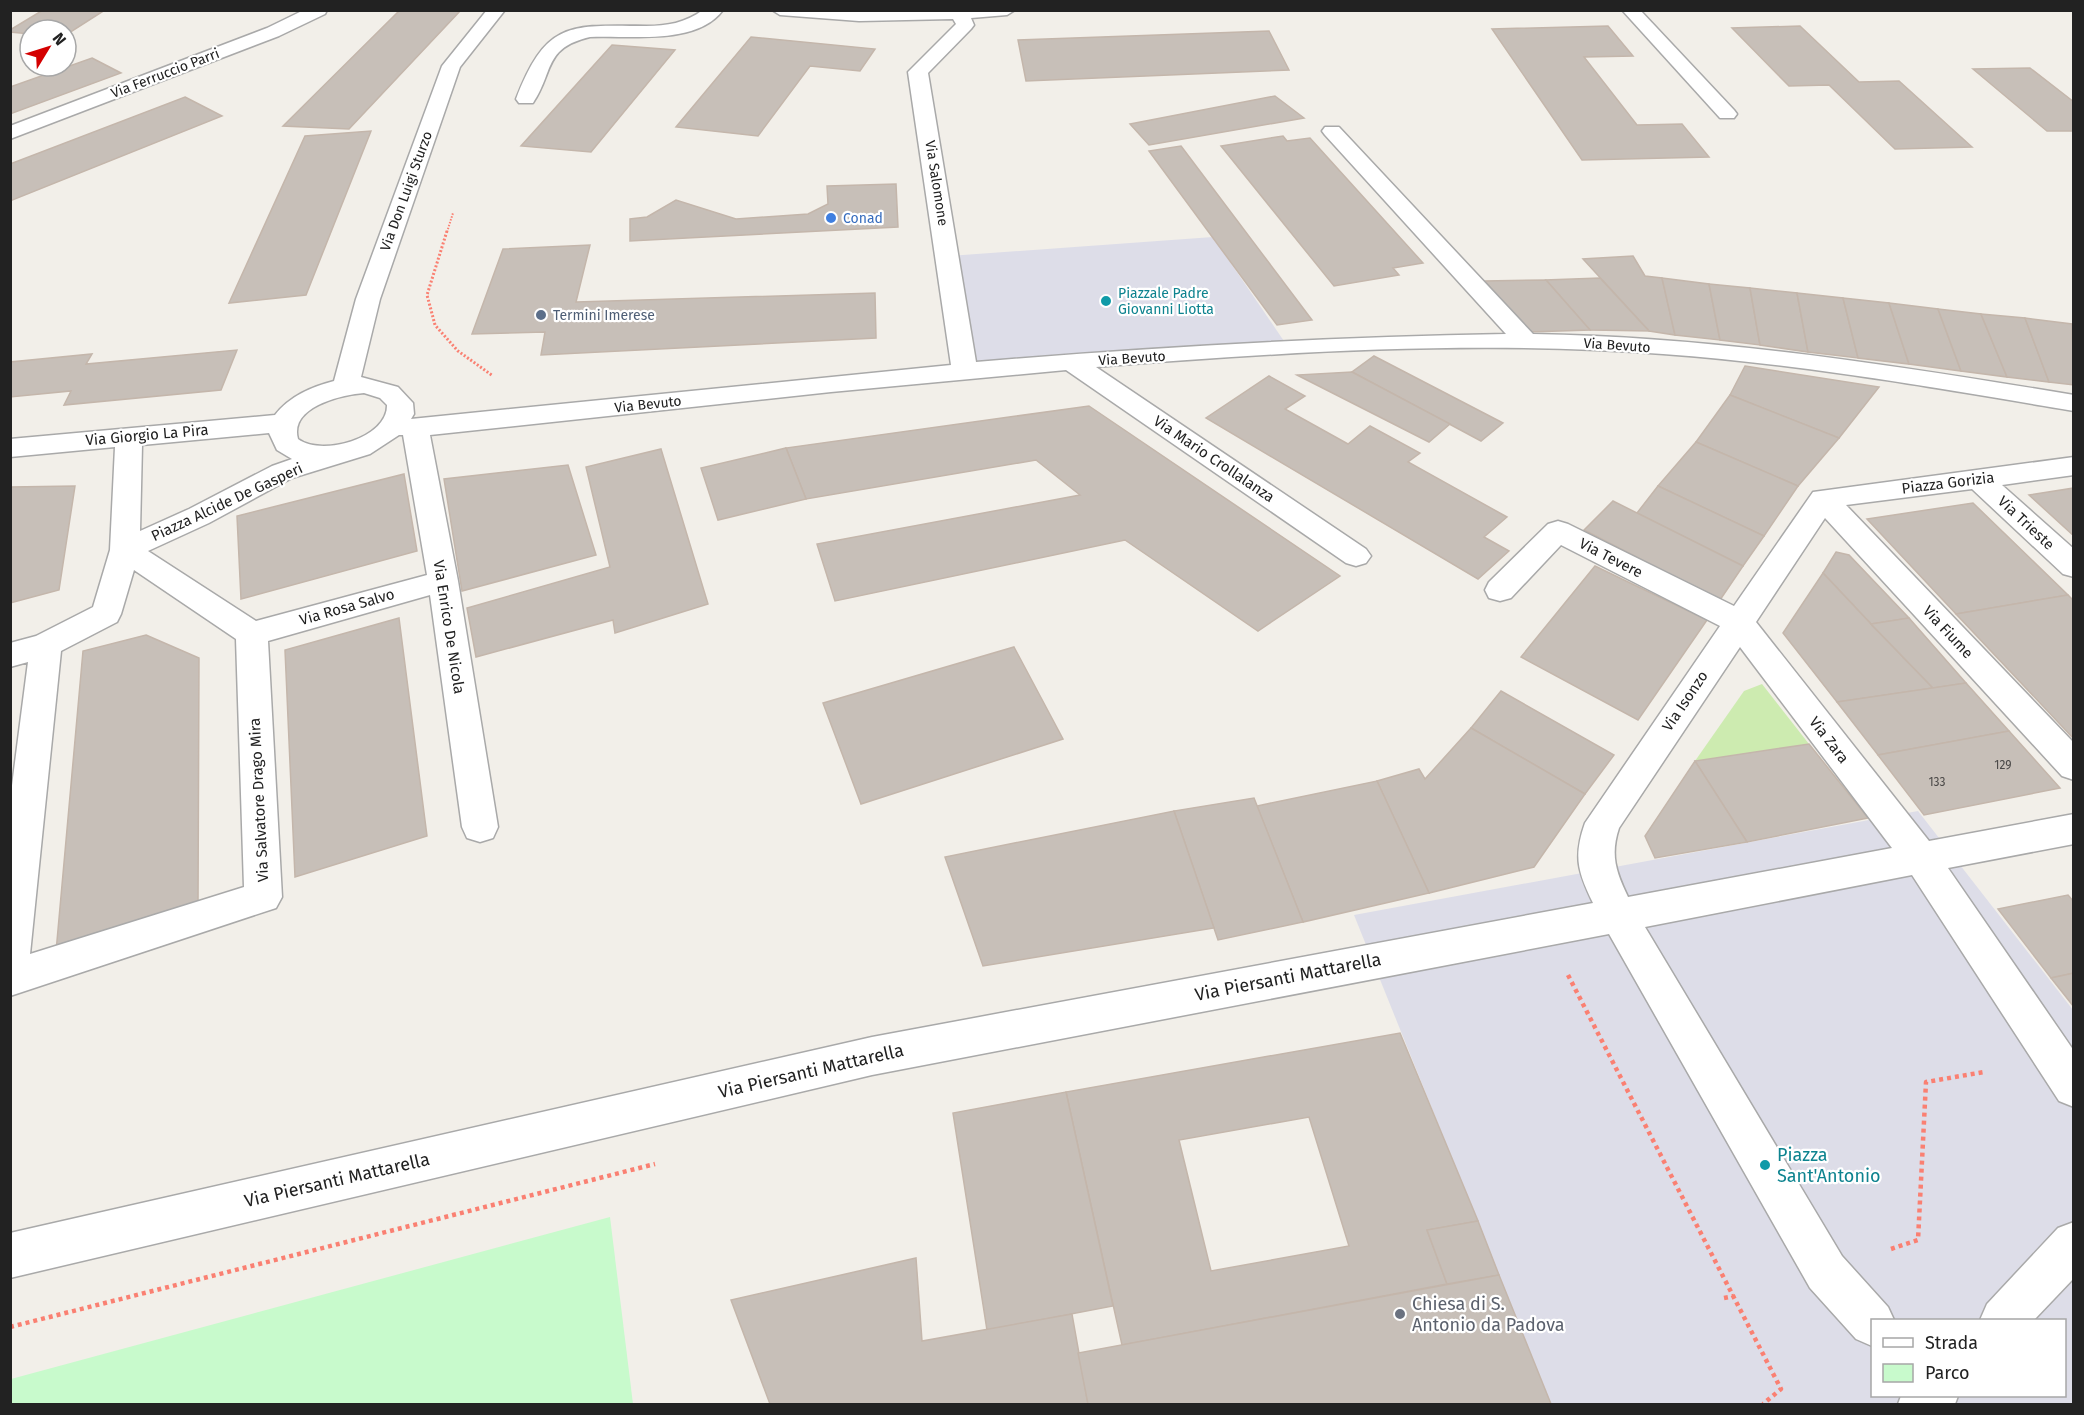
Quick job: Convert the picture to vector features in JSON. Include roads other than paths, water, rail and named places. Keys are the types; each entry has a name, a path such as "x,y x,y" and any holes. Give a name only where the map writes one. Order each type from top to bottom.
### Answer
{"street":[{"name":"Via Ferruccio Parri","path":"10,133 273,32 319,10"},
{"name":"Via Don Luigi Sturzo","path":"346,386 368,299 451,66 497,10"},
{"path":"526,99 540,64 554,45 576,35 599,31 653,32 689,26 705,20 715,10"},
{"path":"780,10 859,16 1007,10"},
{"path":"1630,10 1727,114"},
{"name":"Via Salomone","path":"960,13 965,25 918,72 965,371"},
{"path":"1332,130 1526,341"},
{"name":"Via Bevuto","path":"404,427 1071,362 1288,347 1526,341 1608,344 1872,370 2073,403"},
{"name":"Via Mario Crollalanza","path":"1071,362 1356,556"},
{"path":"284,423 292,411 307,400 346,386 365,385 381,388 394,394 400,403 404,427"},
{"name":"Piazza Alcide De Gasperi","path":"284,423 281,434 285,444 295,452 330,456"},
{"name":"Via Giorgio La Pira","path":"10,448 284,423"},
{"name":"Piazza Alcide De Gasperi","path":"125,550 199,516 282,472 366,446 404,427"},
{"name":"Via Enrico De Nicola","path":"404,427 443,580 480,827"},
{"path":"10,655 46,645 106,614 125,550 129,436"},
{"name":"Piazza Gorizia","path":"1823,499 2073,466"},
{"name":"Via Trieste","path":"1979,479 2073,567"},
{"name":"Via Isonzo","path":"1823,499 1610,813 1595,843 1594,864 1618,915 1826,1272 1871,1322"},
{"name":"Via Fiume","path":"1823,499 2073,765"},
{"name":"Via Tevere","path":"1500,590 1558,531 1738,622"},
{"name":"Piazza Alcide De Gasperi","path":"125,550 252,634"},
{"name":"Via Rosa Salvo","path":"252,634 443,580"},
{"name":"Via Zara","path":"1738,622 1921,858 2073,1087"},
{"name":"Via Salvatore Drago Mira","path":"11,958 129,940 263,897 252,634"},
{"path":"11,958 46,645"},
{"name":"Via Piersanti Mattarella","path":"10,1256 872,1056 2073,829"},
{"path":"2004,1319 2073,1244"}],"place":[{"name":"Conad","path":"831,218"},
{"name":"Piazzale Padre Giovanni Liotta","path":"1106,301"},
{"name":"Termini Imerese","path":"541,315"},
{"name":"Piazza Sant'Antonio","path":"1765,1165"},
{"name":"Chiesa di S. Antonio da Padova","path":"1400,1314"}]}
